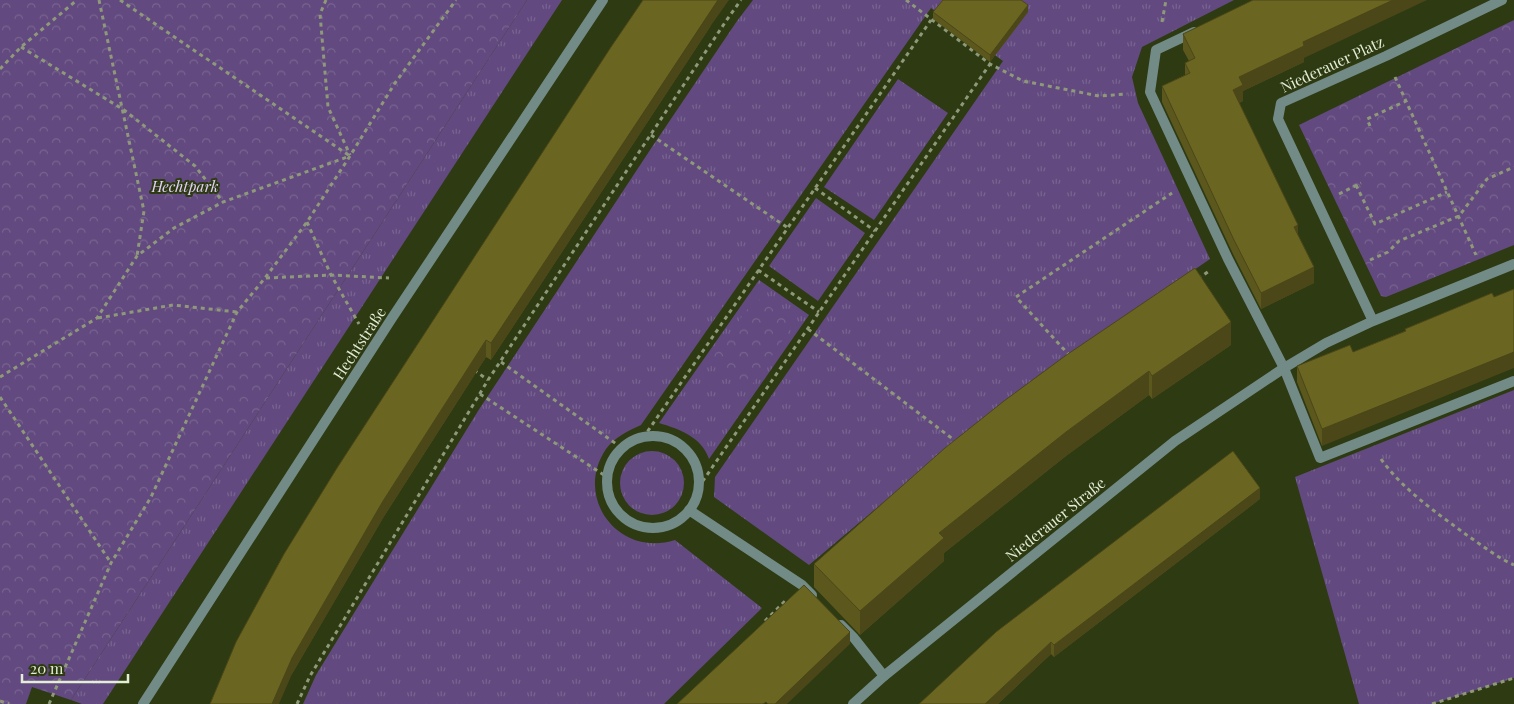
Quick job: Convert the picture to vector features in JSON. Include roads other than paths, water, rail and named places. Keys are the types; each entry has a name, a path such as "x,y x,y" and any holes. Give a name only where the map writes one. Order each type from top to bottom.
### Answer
{"street":[{"name":"Hechtstraße","path":"143,704 392,318 603,0"},
{"name":"Niederauer Platz","path":"1373,321 1278,119 1281,103 1386,56 1502,0"},
{"path":"1207,25 1156,50 1150,92 1228,259 1284,368 1320,458 1514,381"},
{"path":"1284,368 1326,344 1373,321 1514,264"},
{"name":"Niederauer Straße","path":"852,704 884,676 1175,441 1284,368"},
{"path":"655,436 679,444 688,453 698,476 695,500 689,510 678,520 665,527 650,528 636,525 623,517 613,506 608,492 607,477 615,456 631,442 643,438 655,436"},
{"path":"689,510 802,585 821,605"},
{"path":"834,618 854,638 884,676"}],"park label":[{"name":"Hechtpark","path":"185,186"}]}
